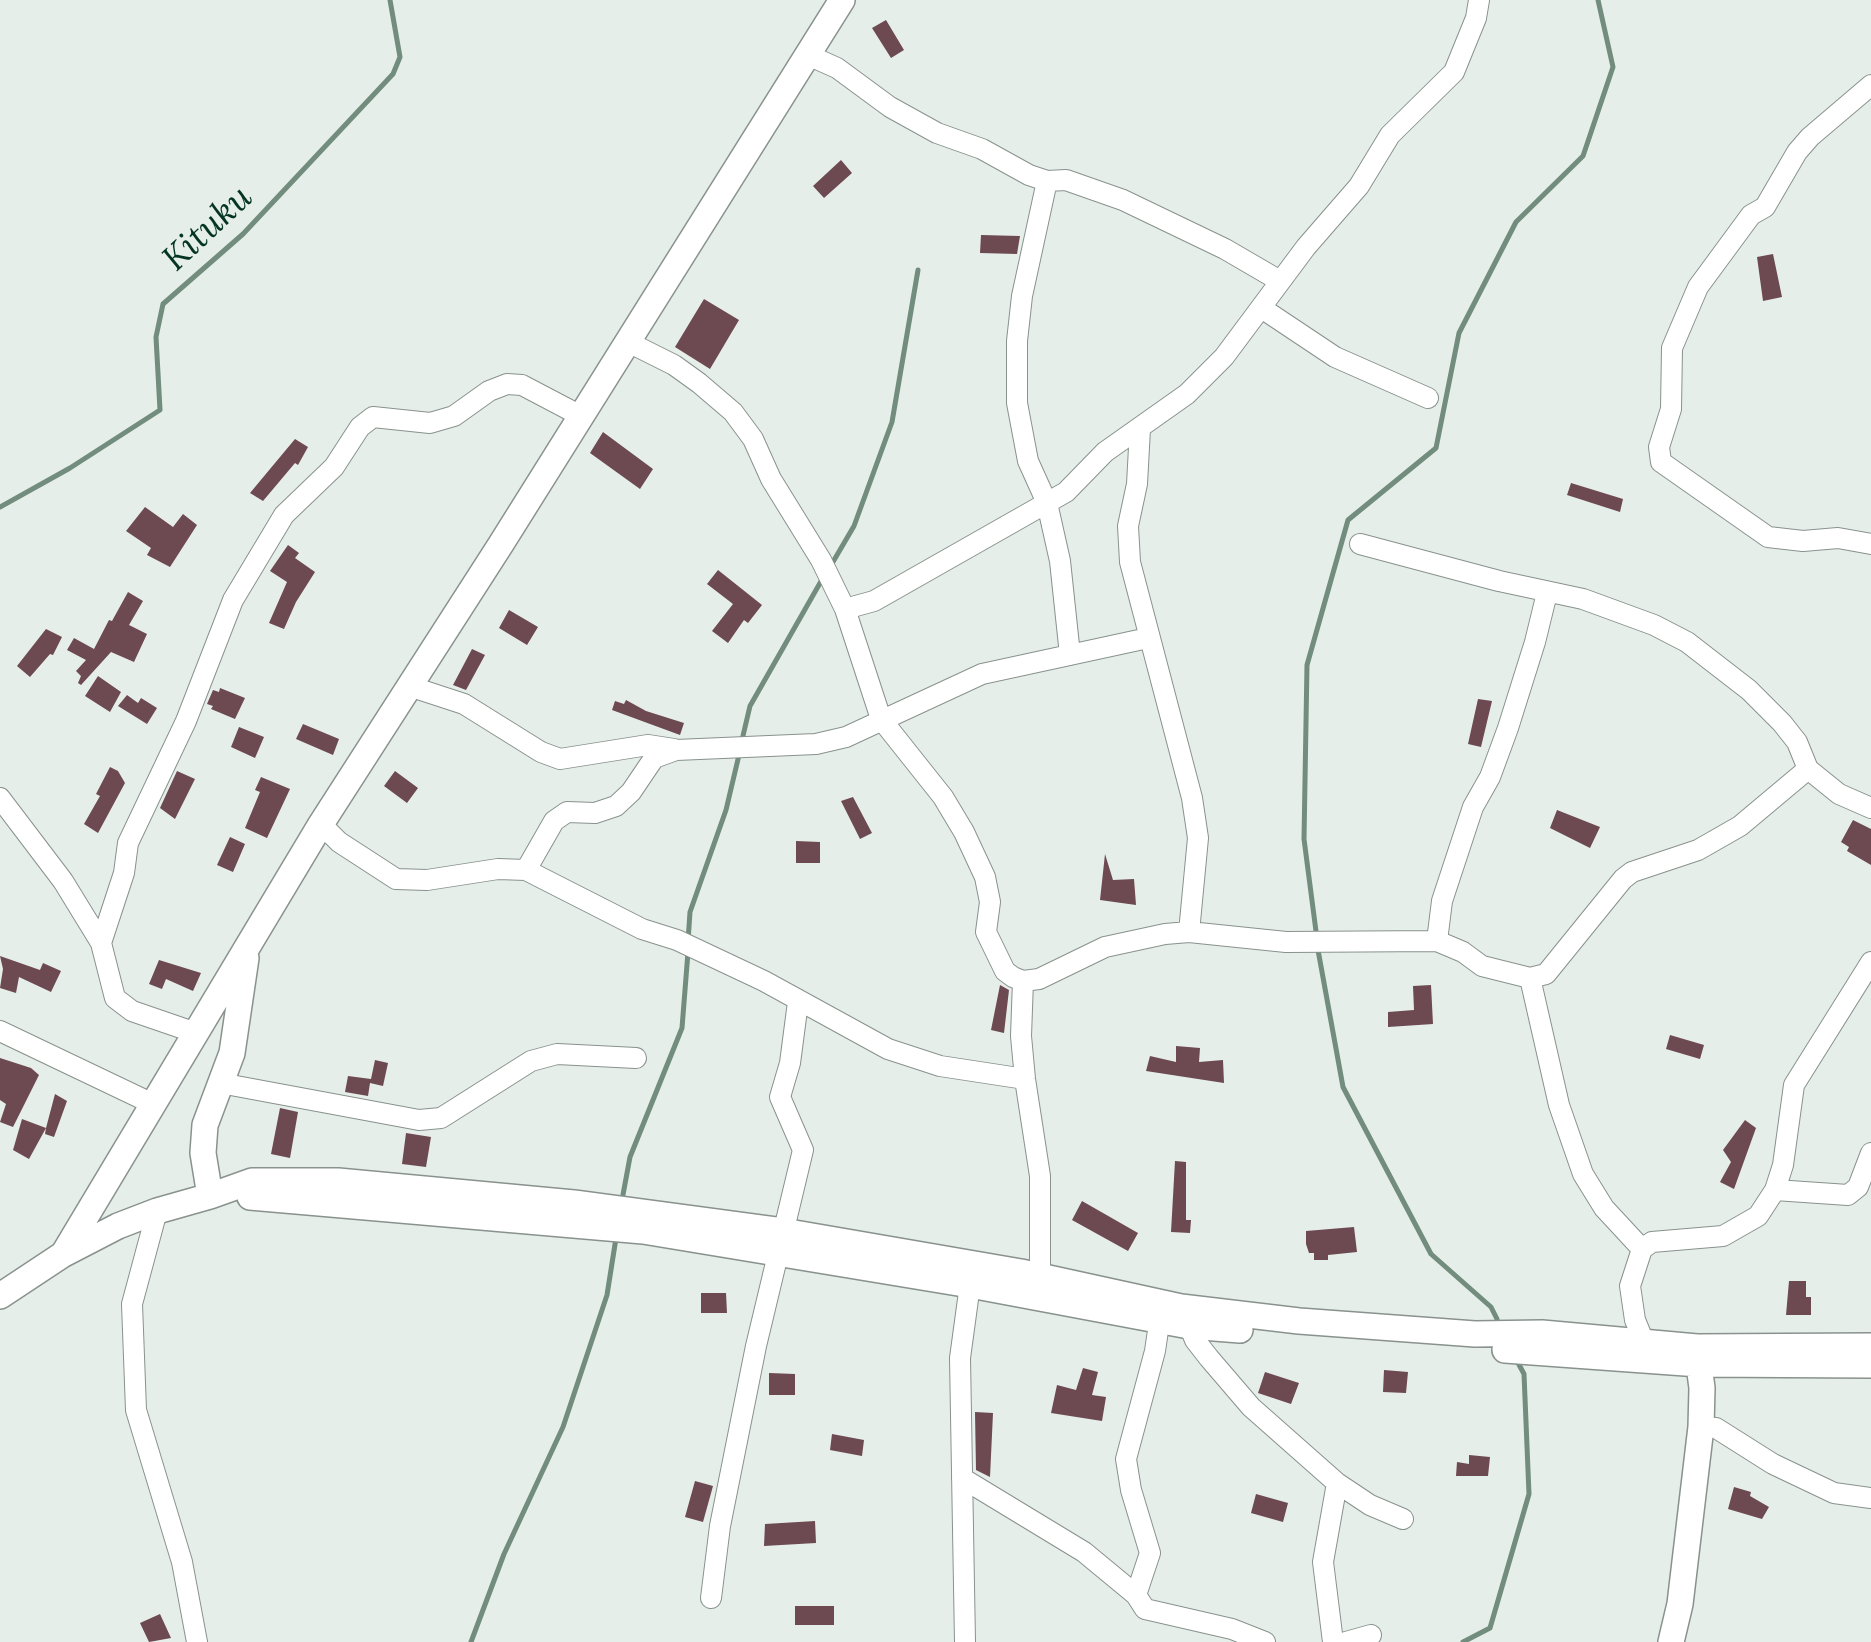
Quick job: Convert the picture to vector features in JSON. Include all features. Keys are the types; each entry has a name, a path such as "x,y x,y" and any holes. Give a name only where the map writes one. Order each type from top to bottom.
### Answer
{"street":[{"path":"62,1255 321,824 842,0"},
{"path":"845,609 874,601 1066,492 1105,452 1140,430 1152,416 1187,394 1210,372 1359,186 1390,135 1454,72 1476,18 1479,0"},
{"path":"808,54 837,68 918,123 1046,181 1066,180 1122,200 1225,249 1280,281"},
{"path":"1871,85 1796,152 1765,207 1752,216 1698,287 1672,348 1671,409 1659,448 1661,462 1768,536 1802,541 1838,538 1871,544"},
{"path":"1046,181 1016,341 1017,403 1028,461 1047,503 1060,561 1070,655"},
{"path":"1263,309 1335,357 1428,398"},
{"path":"628,342 674,365 733,412 753,439 771,479 821,560 845,609 881,719 964,832 985,877 990,902 986,932 1005,970 1024,981 1040,979 1105,948 1188,932 1286,942 1437,942 1464,952 1482,966 1530,978 1546,974 1623,879 1632,872 1698,850 1740,826 1808,770"},
{"path":"101,944 124,874 128,842 186,721 232,600 284,515 334,466 360,427 372,417 430,423 442,420 508,384 522,385 581,416"},
{"path":"1140,430 1137,484 1128,526 1130,562 1192,798 1198,838 1188,932"},
{"path":"1360,544 1612,609 1688,642 1749,690 1782,723 1797,742 1808,770 1839,794 1871,808"},
{"path":"1437,942 1442,902 1473,808 1490,777 1508,728 1536,642 1546,593"},
{"path":"409,686 464,704 541,752 560,759 648,745 676,750 816,744 846,737 982,674 1148,638"},
{"path":"526,870 554,821 567,812 595,814 616,806 632,792 654,758 676,750"},
{"path":"0,798 63,881 101,944 116,998 132,1010 196,1033"},
{"path":"321,824 340,842 396,879 426,880 498,869 526,870 642,929 677,940 764,981 798,1002 906,1054 940,1066 1025,1078"},
{"path":"210,1196 203,1153 205,1125 234,1040 248,943"},
{"path":"1644,1342 1630,1286 1642,1249 1652,1242 1724,1236 1758,1216 1783,1165 1794,1085 1871,962"},
{"path":"1530,978 1559,1106 1583,1174 1604,1208 1642,1249"},
{"path":"1024,981 1025,1078 1040,1176 1040,1277"},
{"path":"711,1598 720,1526 756,1346 802,1150 780,1097 790,1063 798,1002"},
{"path":"0,1031 154,1104"},
{"path":"220,1082 420,1120 441,1118 531,1060 557,1054 636,1058"},
{"path":"1774,1190 1848,1195 1858,1187 1871,1153"},
{"path":"0,1296 62,1255 156,1211 252,1180 338,1181 574,1204 1173,1313 1352,1341 1871,1366"},
{"path":"156,1211 132,1304 136,1410 182,1562 197,1642"},
{"path":"972,1276 1040,1277 1173,1313 1475,1334 1542,1333 1644,1342 1698,1356 1871,1346"},
{"path":"965,1642 960,1358 972,1276"},
{"path":"1173,1313 1251,1406 1337,1484 1370,1505 1403,1519"},
{"path":"1136,1595 1150,1553 1126,1459 1155,1351 1173,1313"},
{"path":"1670,1642 1680,1604 1700,1427 1698,1356"},
{"path":"1700,1427 1716,1428 1773,1464 1834,1493 1871,1498"},
{"path":"962,1478 1084,1552 1136,1595 1145,1609 1265,1642"},
{"path":"1334,1642 1323,1562 1337,1484"},
{"path":"1346,1642 1370,1635"}],"building":[{"path":"886,20 904,50 891,58 872,28"},
{"path":"841,160 852,173 824,198 813,186"},
{"path":"981,235 1020,236 1017,254 980,253"},
{"path":"1773,254 1782,297 1763,301 1757,257"},
{"path":"704,299 739,320 710,369 675,347"},
{"path":"603,432 653,469 640,489 590,453"},
{"path":"295,439 308,447 298,465 295,463 263,501 250,493"},
{"path":"1571,483 1623,499 1620,512 1567,495"},
{"path":"145,507 173,527 183,514 197,525 170,567 147,555 151,548 126,531"},
{"path":"288,545 299,553 295,558 315,572 284,629 269,623 287,582 270,571"},
{"path":"718,570 762,605 748,623 744,620 728,643 712,631 733,604 707,584"},
{"path":"128,592 143,601 129,625 147,634 134,662 111,652 81,685 81,676 76,671 86,660 67,650 74,638 94,649"},
{"path":"509,610 538,627 527,645 499,628"},
{"path":"46,629 62,637 53,655 30,677 17,666"},
{"path":"472,649 485,655 466,690 453,685"},
{"path":"98,676 121,692 110,712 85,696"},
{"path":"220,688 245,698 235,719 207,704 213,690 219,692"},
{"path":"127,695 157,708 147,724 118,706"},
{"path":"1478,699 1492,701 1481,747 1468,744"},
{"path":"626,700 684,723 680,735 612,710 615,701 624,704"},
{"path":"303,724 339,739 333,755 296,739"},
{"path":"239,727 264,737 255,758 231,747"},
{"path":"110,767 118,771 125,783 98,833 84,824"},
{"path":"177,771 195,779 175,819 160,808"},
{"path":"395,771 418,788 407,803 384,786"},
{"path":"261,777 290,789 267,838 245,828 260,792 255,790"},
{"path":"853,797 872,833 860,839 841,801"},
{"path":"1557,810 1600,827 1590,848 1550,828"},
{"path":"1853,820 1871,829 1871,865 1847,851 1849,847 1841,842"},
{"path":"230,837 245,844 233,872 217,865"},
{"path":"796,841 820,842 820,863 796,863"},
{"path":"1105,854 1113,880 1134,879 1136,905 1100,900"},
{"path":"0,956 40,970 43,963 61,971 51,992 19,977 16,993 0,988"},
{"path":"159,960 201,973 193,991 166,979 162,989 149,984"},
{"path":"1000,985 1009,990 1004,1033 991,1030"},
{"path":"1431,985 1433,1024 1388,1027 1388,1012 1414,1010 1413,986"},
{"path":"1670,1035 1704,1045 1700,1059 1666,1049"},
{"path":"1176,1046 1200,1048 1199,1062 1223,1060 1224,1083 1146,1071 1150,1056 1176,1062"},
{"path":"0,1058 31,1068 39,1075 13,1127 0,1122 6,1104 0,1100"},
{"path":"375,1060 388,1063 383,1086 370,1083 368,1096 345,1092 348,1076 371,1079"},
{"path":"55,1094 67,1101 54,1137 45,1134"},
{"path":"280,1108 298,1112 290,1158 271,1154"},
{"path":"22,1119 46,1128 29,1159 13,1150"},
{"path":"1745,1120 1756,1128 1734,1189 1720,1182 1731,1162 1723,1150"},
{"path":"406,1133 431,1137 426,1167 402,1164"},
{"path":"1175,1161 1186,1162 1186,1220 1191,1220 1190,1233 1171,1232"},
{"path":"1082,1201 1138,1233 1128,1251 1072,1220"},
{"path":"1354,1227 1357,1252 1328,1255 1328,1260 1314,1260 1314,1253 1309,1253 1306,1231"},
{"path":"1789,1281 1806,1281 1811,1315 1786,1315"},
{"path":"701,1293 726,1293 727,1313 701,1313"},
{"path":"1083,1368 1098,1372 1092,1395 1106,1397 1102,1421 1051,1413 1057,1385 1076,1390"},
{"path":"1384,1370 1408,1372 1406,1393 1383,1392"},
{"path":"1265,1372 1299,1383 1291,1404 1258,1393"},
{"path":"769,1373 795,1374 795,1395 769,1395"},
{"path":"975,1412 993,1413 990,1477 976,1470"},
{"path":"832,1434 864,1440 862,1456 830,1450"},
{"path":"1469,1455 1490,1457 1488,1476 1456,1476 1457,1462 1469,1464"},
{"path":"695,1481 713,1486 703,1522 685,1517"},
{"path":"1734,1487 1751,1492 1750,1496 1769,1507 1762,1519 1728,1509"},
{"path":"1256,1494 1288,1503 1283,1522 1251,1513"},
{"path":"815,1521 816,1543 764,1546 765,1524"},
{"path":"795,1606 834,1606 834,1625 795,1625"},
{"path":"160,1614 171,1638 149,1642 140,1623"}],"waterway":[{"name":"Kituku","path":"0,507 160,410 156,337 163,304 243,234 393,74 400,57 390,0"},
{"path":"1317,939 1304,839 1307,665 1348,520 1436,448 1459,333 1516,222 1583,156 1613,67 1598,0"},
{"path":"830,567 854,526 892,422 918,270"},
{"path":"742,740 750,706 824,576"},
{"path":"688,941 690,912 726,810 739,755"},
{"path":"1318,950 1343,1087 1431,1254 1491,1307 1497,1319"},
{"path":"622,1200 630,1157 682,1028 688,952"},
{"path":"471,1642 504,1554 563,1427 607,1295 616,1238"},
{"path":"1463,1642 1490,1628 1529,1494 1524,1374 1516,1359"}]}
